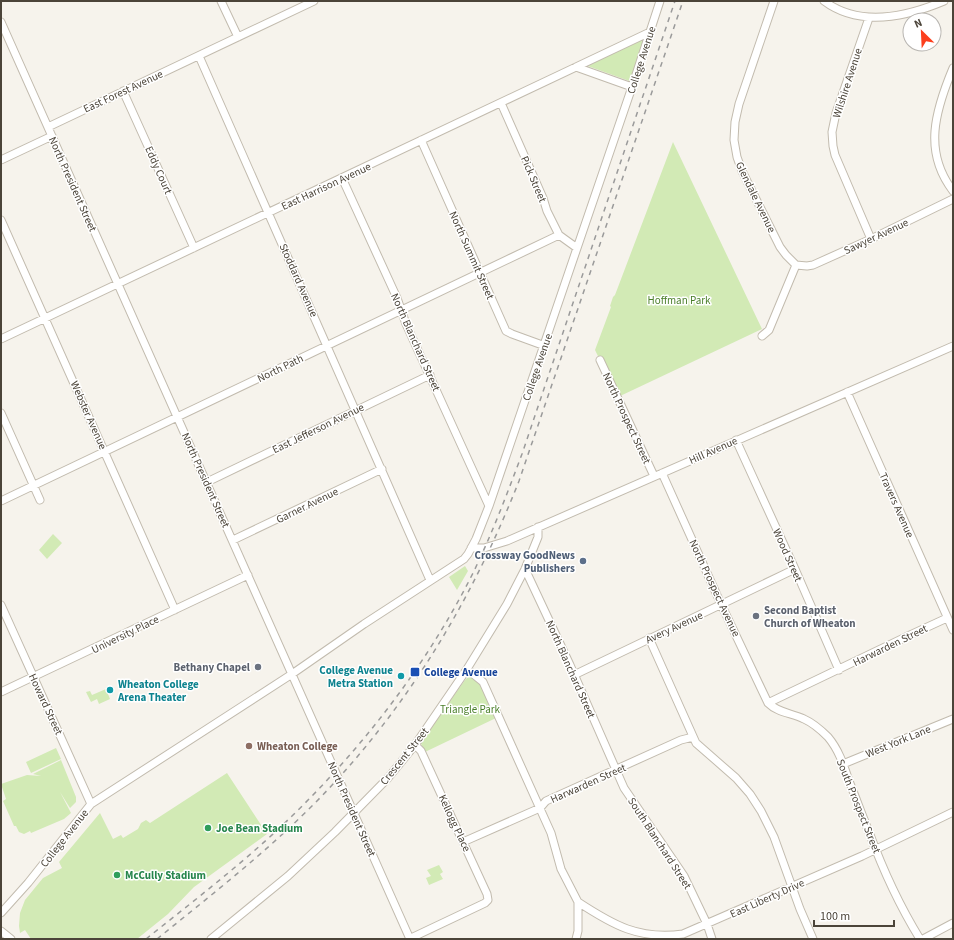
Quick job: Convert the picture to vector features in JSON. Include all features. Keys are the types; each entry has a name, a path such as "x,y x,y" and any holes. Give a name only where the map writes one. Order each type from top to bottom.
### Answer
{"street":[{"path":"221,1 238,37"},
{"path":"199,56 314,1"},
{"name":"College Avenue","path":"1,913 28,883 90,804 292,674 364,624 464,559 471,548 490,506 660,1"},
{"name":"Glendale Avenue","path":"774,1 739,104 735,122 734,140 737,157 742,171 780,247 796,265"},
{"path":"824,1 840,11 869,18 899,16 944,1"},
{"name":"Wilshire Avenue","path":"869,18 836,113 832,138 835,155 871,239"},
{"name":"North President Street","path":"1,22 410,939"},
{"name":"East Harrison Avenue","path":"1,339 650,32"},
{"name":"East Forest Avenue","path":"48,127 199,56"},
{"name":"Stoddard Avenue","path":"199,56 430,580"},
{"path":"576,67 632,87"},
{"path":"953,68 938,112 935,154 945,181 953,192"},
{"name":"Eddy Court","path":"123,91 194,248"},
{"name":"Pick Street","path":"501,103 543,198 547,211 559,235 577,248"},
{"path":"1,160 52,136"},
{"name":"North Summit Street","path":"421,140 506,331 545,346"},
{"name":"North Blanchard Street","path":"342,178 397,298 406,324 490,506"},
{"name":"Sawyer Avenue","path":"796,265 813,265 871,239 953,199"},
{"name":"Webster Avenue","path":"1,220 175,610"},
{"name":"North Path","path":"1,501 559,235"},
{"path":"762,336 769,330 796,265"},
{"name":"Hill Avenue","path":"471,548 484,548 500,544 953,346"},
{"name":"North Prospect Street","path":"600,360 654,476"},
{"name":"East Jefferson Avenue","path":"207,482 430,375"},
{"name":"Travers Avenue","path":"847,392 953,630"},
{"path":"1,413 40,500"},
{"name":"Wood Street","path":"736,440 839,670"},
{"name":"Garner Avenue","path":"233,540 382,469"},
{"name":"North Prospect Avenue","path":"662,472 721,604 768,703"},
{"name":"Crescent Street","path":"211,939 288,876 388,778 415,745 467,669 507,604 525,569 538,537 538,527"},
{"name":"North Blanchard Street","path":"525,569 574,674 616,770"},
{"name":"Avery Avenue","path":"574,674 795,569"},
{"name":"University Place","path":"1,692 248,575"},
{"name":"Howard Street","path":"1,605 90,804"},
{"name":"Harwarden Street","path":"768,703 947,618"},
{"path":"649,638 696,743 729,770 750,794 760,811 774,837 805,922 813,939"},
{"path":"467,669 484,682 551,833 561,869 578,902 578,931 576,939"},
{"name":"South Prospect Street","path":"768,703 773,708 803,719 820,729 835,746 895,896 922,939"},
{"name":"West York Lane","path":"843,764 953,719"},
{"name":"Harwarden Street","path":"464,842 540,808 546,801 693,736"},
{"name":"Kellogg Place","path":"410,939 485,903 488,900 487,894 464,842 421,751 415,745"},
{"name":"South Blanchard Street","path":"616,770 624,788 684,876 707,924 712,939"},
{"name":"East Liberty Drive","path":"578,902 606,920 637,933 672,936 683,934 792,887 953,812"},
{"path":"922,939 953,923"},
{"path":"1,932 11,939"}],"green space":[{"path":"648,35 632,82 585,65"},
{"name":"Hoffman Park","path":"673,142 762,329 618,397 595,350 611,307 613,297"},
{"path":"53,534 62,543 47,559 39,550"},
{"path":"465,566 468,571 457,590 449,577"},
{"name":"Triangle Park","path":"469,676 474,678 482,687 496,718 425,752 421,741"},
{"path":"106,689 110,699 99,704 97,699 91,702 86,692 90,691 92,695"},
{"path":"56,748 61,759 31,773 26,762"},
{"path":"61,760 76,797 76,802 70,808 60,792 71,813 64,819 31,833 30,831 24,834 19,832 16,826 14,826 3,801 6,799 1,784 27,775 41,776 33,774"},
{"name":"McCully Stadium","path":"227,773 267,834 194,887 168,914 137,939 31,939 25,930 20,933 20,913 25,900 43,878 62,868 59,862 100,813 113,839 121,835 123,838 138,829 141,823 146,820 150,823"},
{"path":"439,865 443,872 440,874 443,879 429,885 426,878 431,876 427,870"}],"railway":[{"path":"146,939 257,848 319,789 393,702 436,639 455,606 487,544 522,454 675,1"},
{"path":"157,939 275,841 313,805 346,769 406,694 457,613 480,570 519,481 683,1"}],"place":[{"name":"Crossway GoodNews Publishers","path":"583,561"},
{"name":"Second Baptist Church of Wheaton","path":"756,616"},
{"name":"Bethany Chapel","path":"258,667"},
{"name":"College Avenue","path":"415,672"},
{"name":"College Avenue Metra Station","path":"401,676"},
{"name":"Wheaton College Arena Theater","path":"110,690"},
{"name":"Wheaton College","path":"249,746"},
{"name":"Joe Bean Stadium","path":"208,828"},
{"name":"McCully Stadium","path":"117,875"}]}
